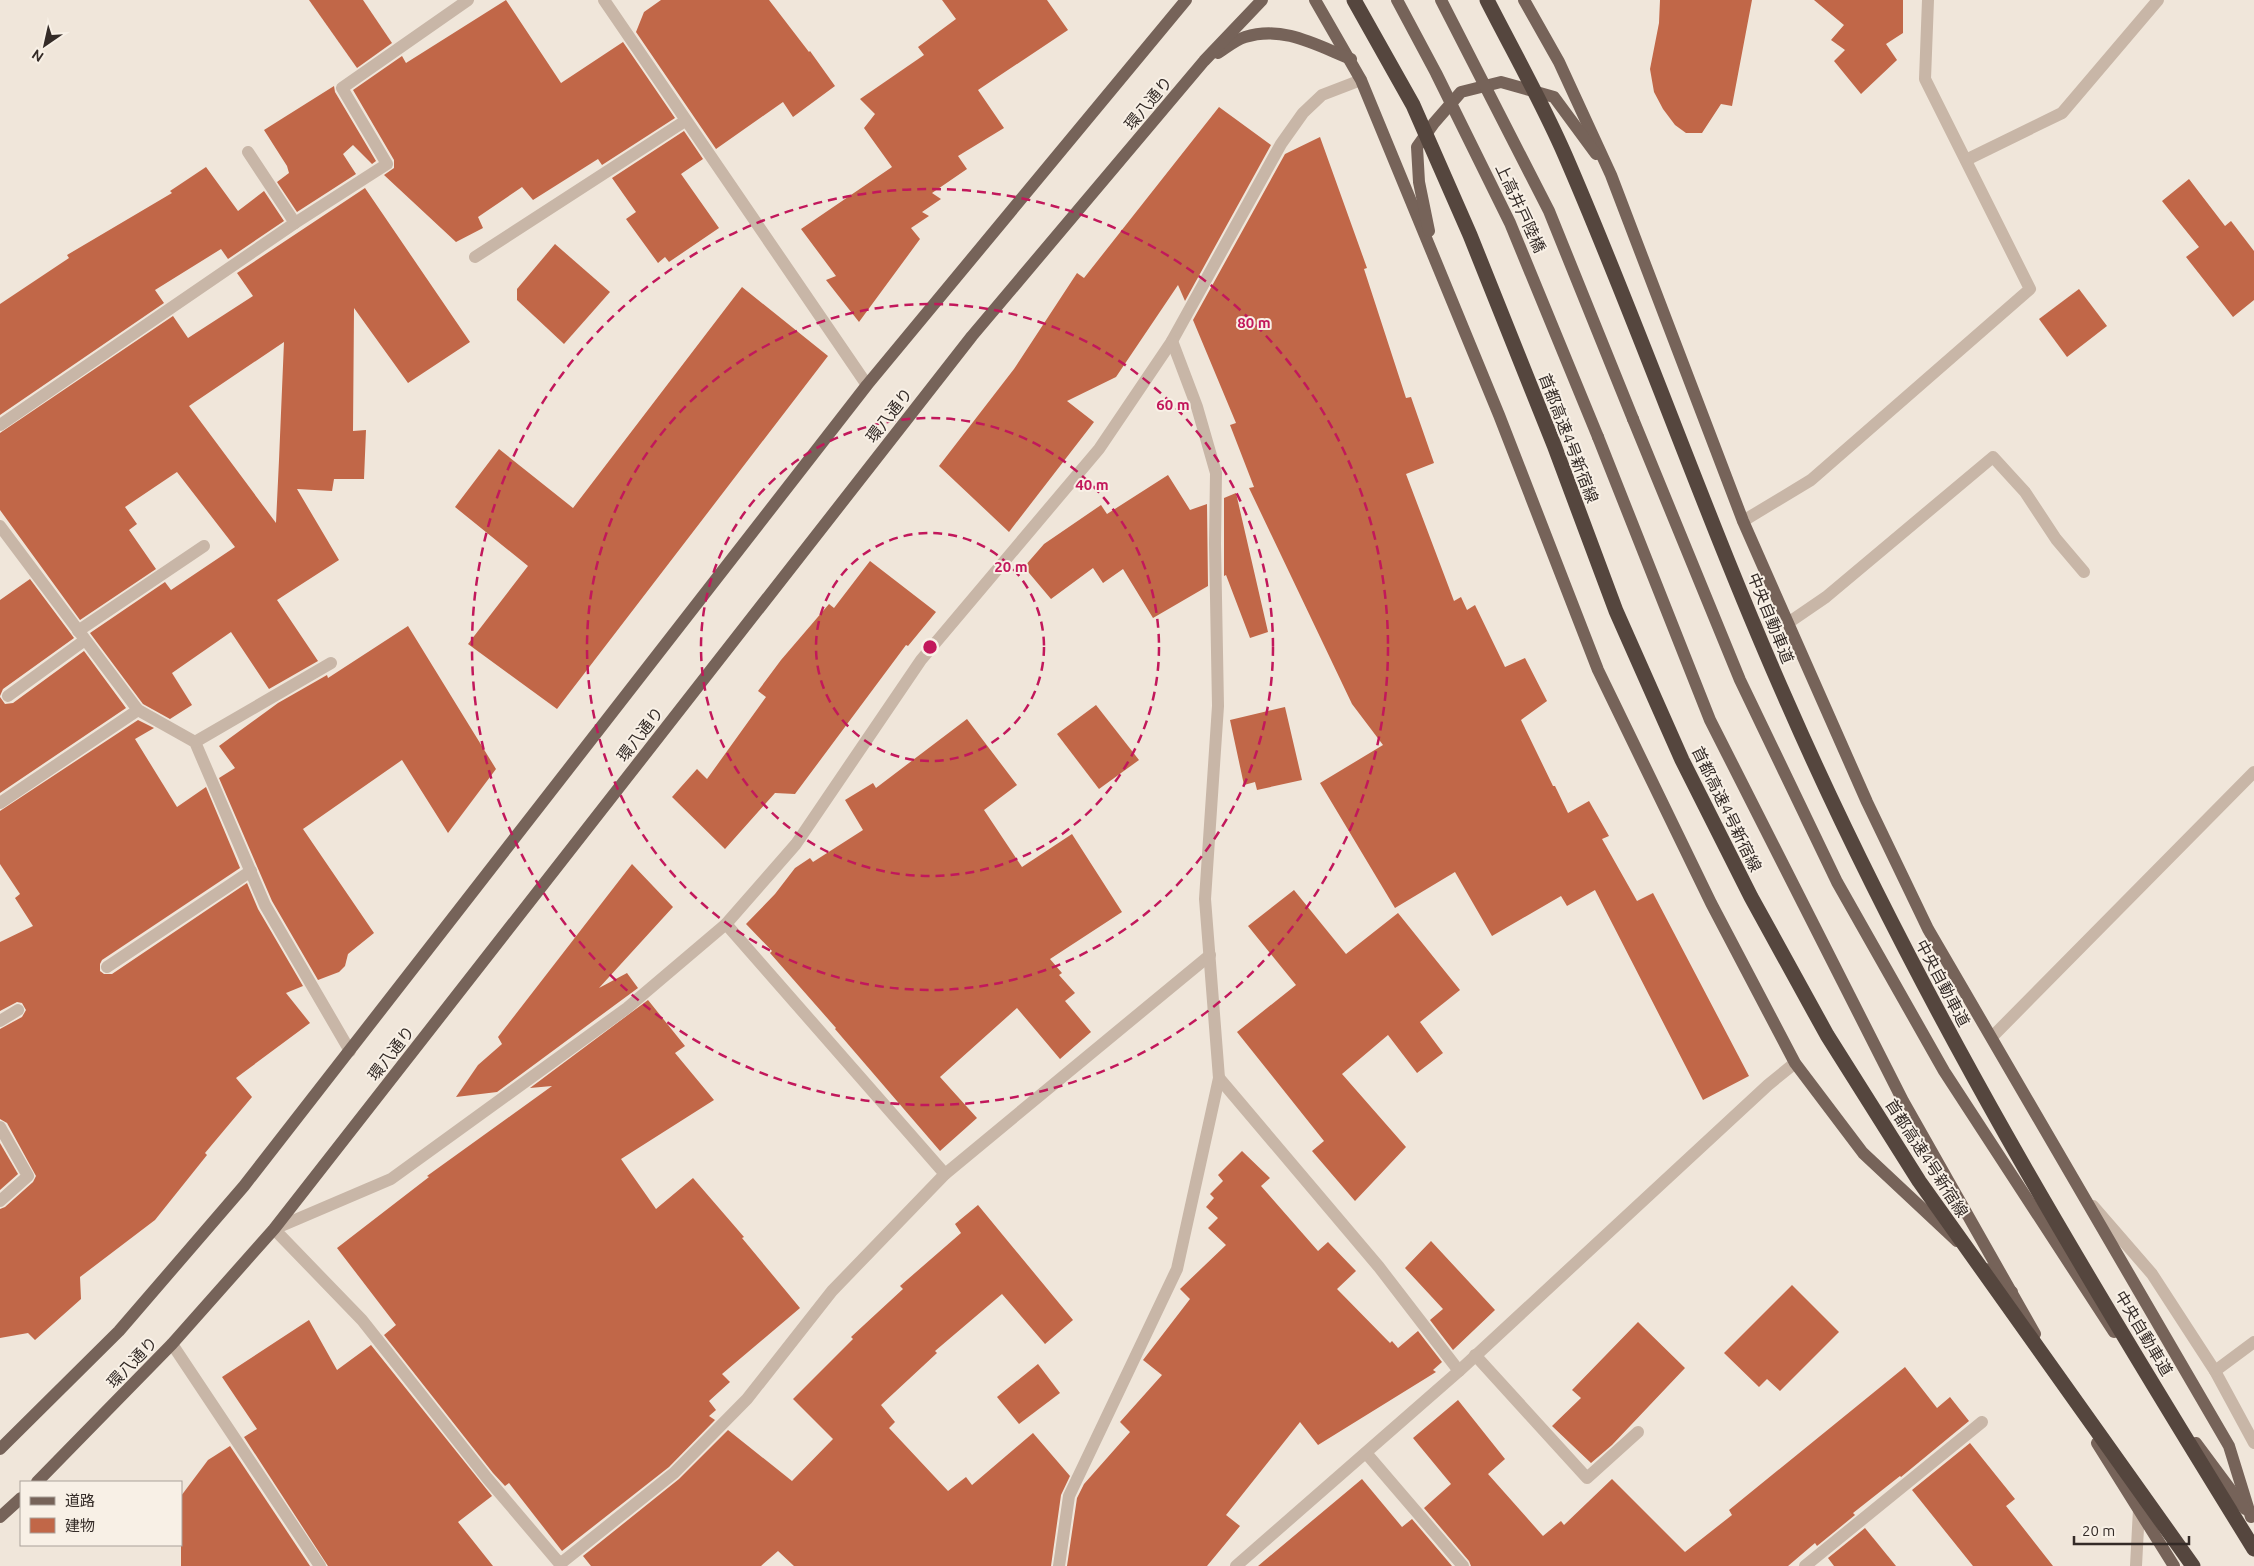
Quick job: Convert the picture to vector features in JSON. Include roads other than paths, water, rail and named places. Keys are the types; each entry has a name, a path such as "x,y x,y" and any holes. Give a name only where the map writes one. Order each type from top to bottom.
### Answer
{"highway":[{"name":"首都高速4号新宿線","path":"1354,0 1413,104 1463,217 1554,445 1616,611 1682,760 1751,897 1827,1035 1919,1180 2193,1566"},
{"name":"中央自動車道","path":"1487,0 1564,151 1744,601 1788,705 1840,818 1902,942 1968,1067 2072,1248 2254,1550"}],"main road":[{"name":"環八通り","path":"0,1449 125,1324 244,1186 866,385 1186,0"},
{"name":"環八通り","path":"38,1481 172,1344 274,1229 972,336 1204,61 1262,0"},
{"path":"1315,0 1351,59 1361,80 1499,415 1598,670 1711,903 1795,1063 1863,1153 2012,1292"},
{"name":"上高井戸陸橋","path":"1397,0 1436,73 1510,223 1598,437 1710,720 1903,1101 2083,1420 2174,1566"},
{"name":"上高井戸陸橋","path":"1441,0 1549,211 1740,680 1837,882 1944,1071 2041,1222 2110,1326 2252,1520"},
{"path":"1524,0 1560,62 1611,175 1743,521 1867,802 1928,929 2229,1446 2252,1520"},
{"path":"1204,61 1243,38 1270,32 1295,36 1351,59"},
{"path":"1434,258 1419,182 1417,147 1434,123 1461,92 1501,82 1554,98 1611,175"},
{"path":"0,1517 20,1499"}],"street":[{"path":"0,425 295,223 387,164 342,88 468,0"},
{"path":"604,0 866,385"},
{"path":"1743,521 1811,480 2030,289 1925,79 1928,0"},
{"path":"1966,160 2062,113 2158,0"},
{"path":"1210,955 945,1174 832,1291 746,1399 674,1473 560,1564 487,1478 362,1320 274,1229 391,1179 628,1008 726,924 796,844 921,660 1099,449 1172,341 1281,144 1303,113 1322,95 1361,80"},
{"path":"475,257 685,121"},
{"path":"248,152 295,223"},
{"path":"1059,1566 1069,1496 1177,1269 1219,1078 1204,900 1218,706 1215,544 1216,473 1197,407 1172,341"},
{"path":"1788,623 1826,597 1993,457 2025,492 2056,539 2084,572"},
{"path":"0,526 138,710 195,742 265,905 350,1051"},
{"path":"8,696 81,635 204,546"},
{"path":"195,742 331,663"},
{"path":"0,803 138,710"},
{"path":"1992,1037 2254,772"},
{"path":"107,967 250,871"},
{"path":"726,924 945,1174"},
{"path":"0,1022 18,1010"},
{"path":"1236,1566 1459,1371 1768,1084 1795,1063"},
{"path":"1219,1078 1379,1267 1459,1371"},
{"path":"0,1126 28,1176 0,1201"},
{"path":"2080,1191 2152,1274 2215,1371 2254,1443"},
{"path":"2215,1371 2254,1342"},
{"path":"172,1344 320,1566"},
{"path":"1475,1355 1587,1478 1638,1432"},
{"path":"1805,1566 1982,1422"},
{"path":"1366,1453 1463,1566"},
{"path":"2136,1566 2138,1509"}]}
